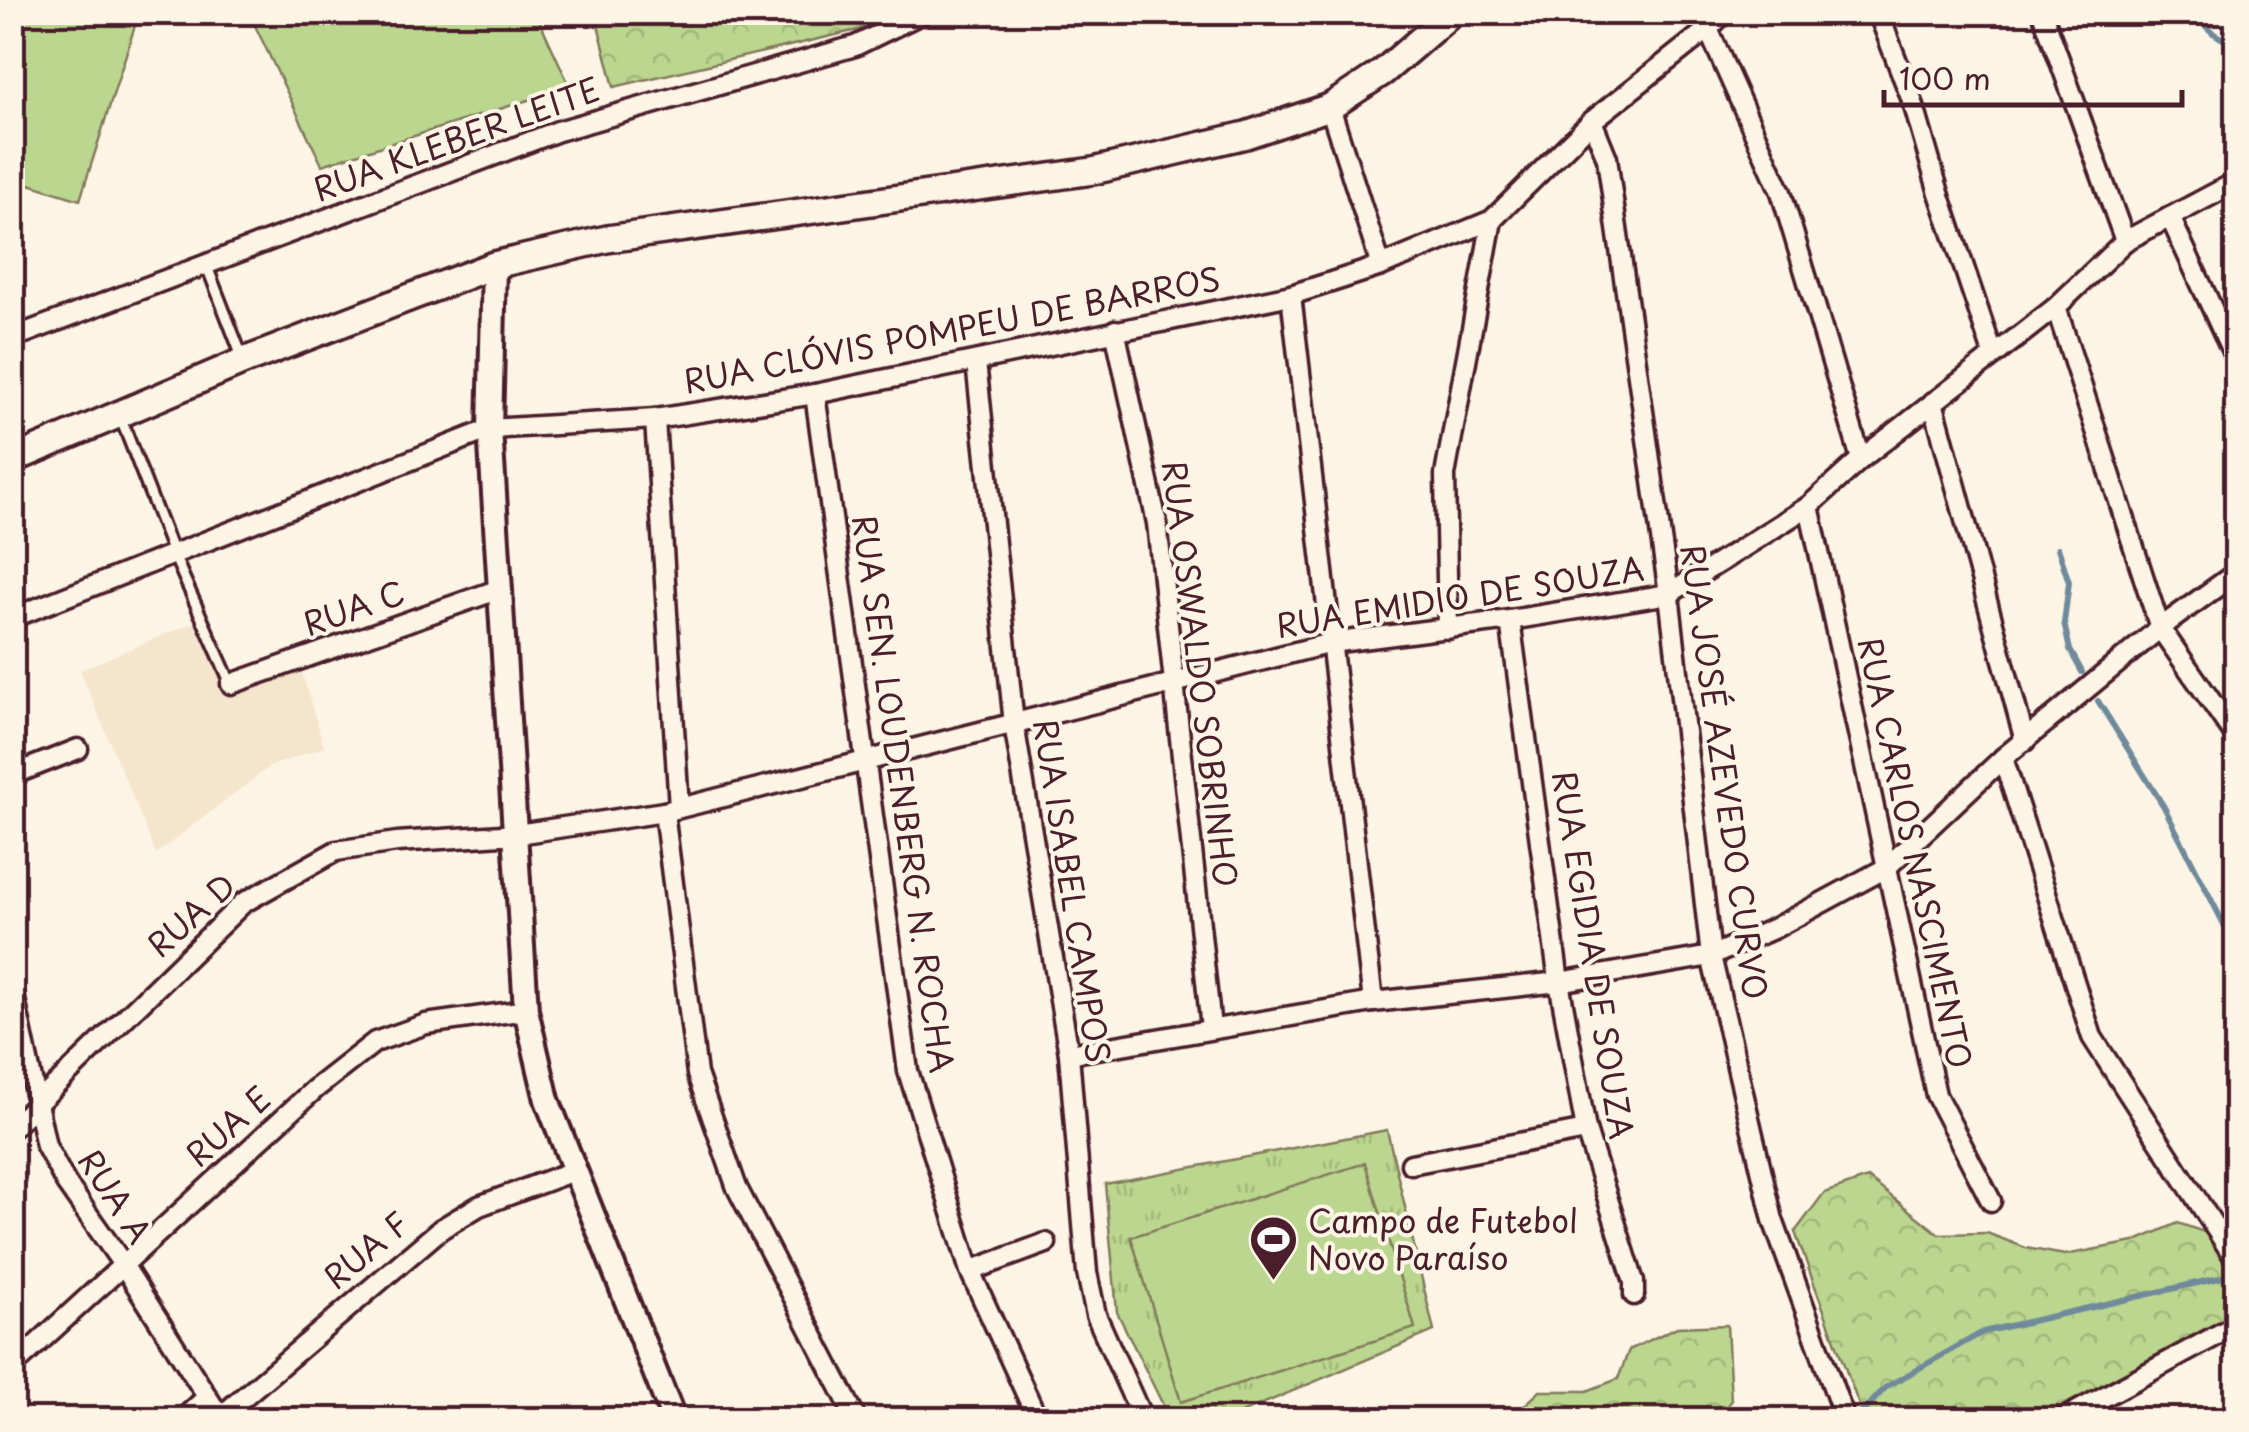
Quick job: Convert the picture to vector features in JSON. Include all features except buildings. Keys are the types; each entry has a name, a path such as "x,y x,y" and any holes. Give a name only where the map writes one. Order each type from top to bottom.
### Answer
{"main road":[{"path":"12,460 244,361 494,265 607,240 1093,170 1246,136 1330,106 1383,72 1452,12"}],"street":[{"name":"RUA KLEBER LEITE","path":"12,338 558,130 855,46 925,12"},
{"name":"RUA CLÓVIS POMPEU DE BARROS","path":"12,618 490,430 655,418 816,394 1291,295 1381,266 1492,220 1592,121 1724,12"},
{"path":"1878,12 1913,103 1938,194 1994,354"},
{"path":"2042,12 2125,241"},
{"path":"1708,29 1782,192 1862,460"},
{"path":"1330,106 1381,266"},
{"name":"RUA JOSÉ AZEVEDO CURVO","path":"1592,121 1607,158 1668,594 1711,956 1773,1220 1845,1420"},
{"name":"RUA EMIDIO DE SOUZA","path":"518,834 672,810 1331,644 1668,594 1809,506 1933,402 2056,307 2125,241 2236,182"},
{"path":"2170,217 2234,349"},
{"path":"1448,628 1444,475 1492,220"},
{"path":"494,265 490,430 526,1010 547,1100 674,1420"},
{"path":"1291,295 1373,1002"},
{"path":"2056,307 2160,628 2236,738"},
{"name":"RUA OSWALDO SOBRINHO","path":"1115,330 1157,523 1211,1028"},
{"name":"RUA ISABEL CAMPOS","path":"976,362 1014,724 1069,1054 1087,1274 1096,1315 1143,1420"},
{"name":"RUA SEN. LOUDENBERG N. ROCHA","path":"816,394 908,1070 970,1271 1038,1420"},
{"path":"1933,402 2024,741"},
{"path":"655,418 672,810 697,1074 737,1188 857,1420"},
{"name":"RUA CARLOS NASCIMENTO","path":"1809,506 1936,1095 1991,1201"},
{"path":"1069,1054 1373,1002 1559,982 1711,956 1775,928 1886,868 2003,758 2160,628 2236,574"},
{"name":"RUA C","path":"232,684 498,590"},
{"name":"RUA EGIDIA DE SOUZA","path":"1510,620 1559,982 1586,1130 1634,1282 1634,1295"},
{"path":"12,775 78,750"},
{"path":"2003,758 2092,1037 2236,1260"},
{"name":"RUA D","path":"12,1128 242,903 336,851 397,842 518,834"},
{"name":"RUA A","path":"12,985 46,1146 66,1183 221,1418"},
{"name":"RUA E","path":"12,1366 315,1089 375,1042 394,1032 426,1024 526,1010"},
{"path":"1411,1164 1586,1130"},
{"name":"RUA F","path":"221,1418 441,1229 480,1206 576,1170"},
{"path":"970,1271 1046,1244"},
{"path":"2061,1420 2236,1325"},
{"path":"182,1420 207,1397"}],"lane":[{"path":"206,264 244,361"},
{"path":"119,413 173,553 232,684"}],"shaded area":[{"path":"197,621 229,690 301,670 324,747 269,767 156,854 80,670"}],"green space":[{"path":"13,12 139,13 80,200 13,179"},
{"path":"595,12 892,13 857,30 614,87"},
{"path":"249,13 536,13 570,87 322,165"},
{"name":"Campo de Futebol Novo Paraíso","path":"1387,1130 1434,1331 1227,1419 1170,1419 1117,1312 1105,1184"},
{"name":"Campo de Futebol Novo Paraíso","path":"1365,1163 1415,1328 1181,1402 1131,1237"},
{"path":"1868,1178 1939,1234 1987,1233 2026,1248 2065,1255 2134,1242 2178,1223 2210,1234 2236,1276 2236,1312 2038,1419 1864,1419 1795,1232 1824,1193"},
{"path":"1727,1325 1731,1400 1718,1419 1510,1419 1540,1391 1587,1391 1618,1379 1629,1350 1677,1327"}],"waterway":[{"path":"2191,12 2213,33 2236,47"},
{"path":"2058,548 2069,582 2064,623 2070,650 2082,672"},
{"path":"2098,701 2164,807 2236,948"},
{"path":"1860,1415 1886,1387 1983,1332 2228,1276"}],"place":[{"name":"Campo de Futebol Novo Paraíso","path":"1273,1282"}]}
